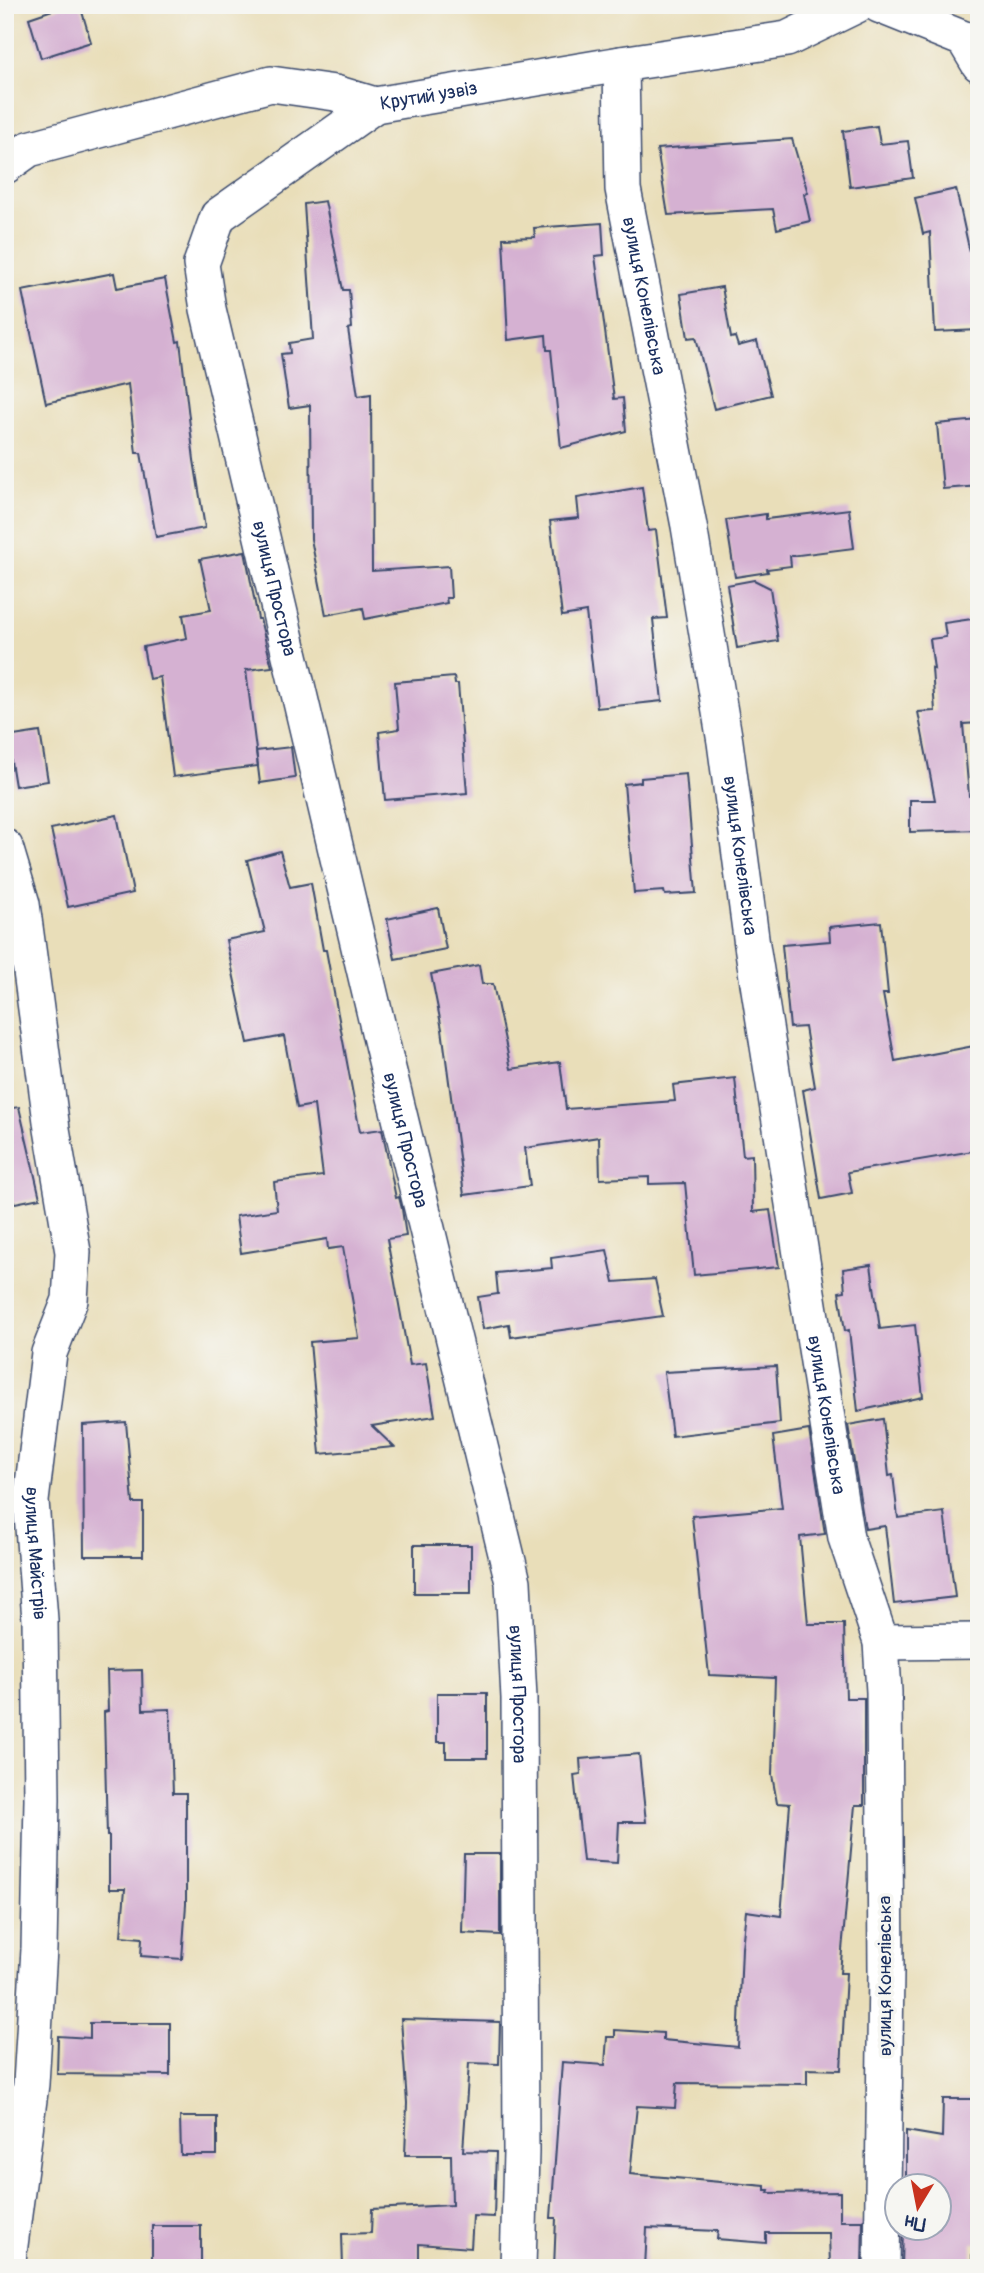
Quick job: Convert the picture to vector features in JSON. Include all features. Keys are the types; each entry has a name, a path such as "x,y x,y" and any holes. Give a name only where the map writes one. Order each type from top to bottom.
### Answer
{"street":[{"name":"Крутий узвіз","path":"5,166 29,149 271,84 335,93 375,105 621,64 787,40 857,5"},
{"path":"879,5 964,39 979,64"},
{"name":"вулиця Конелівська","path":"621,64 623,189 689,526 725,743 752,945 846,1538 881,1642 884,1692 886,1957 882,2268"},
{"name":"вулиця Простора","path":"375,105 218,216 201,264 208,309 377,1026 513,1582 519,1698 521,2152 518,2268"},
{"name":"вулиця Майстрів","path":"5,847 22,904 52,1129 73,1252 70,1300 49,1353 31,1501 40,1620 42,1799 39,1949 30,2084 7,2268"},
{"path":"881,1642 979,1640"}],"building":[{"path":"67,5 80,5 91,42 41,58 29,18"},
{"path":"877,126 880,144 908,141 913,178 850,187 843,131"},
{"path":"792,139 808,193 804,194 810,221 777,229 773,209 668,215 657,149"},
{"path":"956,189 974,271 979,271 979,330 935,332 930,232 923,234 915,198"},
{"path":"325,201 343,290 349,290 352,328 348,329 358,396 371,394 372,571 449,566 451,598 446,598 447,603 365,619 363,608 326,615 311,539 310,405 289,408 281,354 290,353 289,343 313,339 304,204"},
{"path":"602,223 604,255 595,256 614,399 623,398 626,431 561,448 551,350 547,350 546,335 508,340 503,238 535,237 534,228"},
{"path":"114,273 117,288 165,279 177,342 180,341 205,528 156,537 141,453 136,453 128,384 46,403 22,291"},
{"path":"722,287 731,338 735,337 738,346 757,341 771,395 714,409 696,337 688,338 681,294"},
{"path":"979,420 979,486 943,489 937,424"},
{"path":"642,487 648,531 656,530 667,618 653,619 662,701 597,708 586,612 562,616 550,521 579,518 577,498"},
{"path":"849,509 854,548 790,556 791,566 735,577 726,520 766,514 766,519"},
{"path":"245,551 258,619 272,667 246,670 258,766 173,777 160,677 149,679 143,647 187,638 183,615 211,610 200,559"},
{"path":"754,580 770,588 778,641 737,648 727,585"},
{"path":"979,618 979,723 963,724 969,796 979,795 979,830 910,832 910,800 935,800 918,712 935,711 930,639 946,637 944,623"},
{"path":"454,677 455,684 458,684 467,793 385,800 379,732 399,729 395,682"},
{"path":"40,732 48,781 15,786 7,737"},
{"path":"291,747 295,778 260,783 256,751"},
{"path":"686,774 696,893 634,893 624,784 641,782 641,778"},
{"path":"117,815 133,893 68,907 51,829"},
{"path":"280,851 290,887 311,883 360,1132 382,1129 396,1198 399,1197 402,1209 406,1236 387,1239 410,1365 426,1363 435,1416 372,1426 394,1447 320,1454 310,1342 359,1338 343,1247 328,1249 327,1239 241,1253 236,1216 277,1210 274,1182 323,1176 314,1105 297,1108 284,1036 248,1043 226,940 265,932 247,860"},
{"path":"438,908 446,949 395,959 387,919"},
{"path":"881,922 888,994 883,994 895,1061 979,1045 979,1150 848,1172 852,1193 821,1199 803,1090 815,1087 805,1027 790,1028 782,945 830,941 829,927"},
{"path":"479,965 482,984 493,984 511,1069 560,1062 566,1109 675,1101 673,1085 735,1078 743,1156 752,1155 753,1212 770,1210 779,1267 694,1275 685,1183 649,1184 649,1177 600,1179 599,1137 525,1148 530,1186 464,1195 442,1029 431,974"},
{"path":"19,1107 40,1198 5,1205 5,1109"},
{"path":"607,1250 614,1282 655,1279 663,1316 511,1337 509,1324 483,1329 478,1297 498,1294 496,1273 552,1268 551,1258"},
{"path":"871,1265 880,1329 915,1325 923,1397 858,1411 849,1330 845,1331 839,1292 845,1291 843,1269"},
{"path":"776,1366 780,1423 672,1436 664,1372"},
{"path":"883,1419 889,1476 893,1475 898,1518 944,1512 955,1597 894,1604 885,1526 865,1529 848,1425"},
{"path":"126,1422 133,1503 143,1503 143,1556 84,1556 83,1425"},
{"path":"809,1430 825,1534 800,1537 808,1624 844,1624 846,1698 864,1698 864,1805 855,1805 840,1973 846,1973 841,2070 807,2069 807,2084 677,2083 675,2108 637,2106 630,2174 765,2186 765,2190 769,2190 768,2193 840,2192 840,2221 863,2221 862,2268 830,2265 829,2233 766,2233 766,2243 717,2239 718,2231 647,2228 645,2268 554,2268 556,2218 551,2218 562,2062 605,2065 607,2037 615,2037 615,2030 663,2033 663,2040 738,2047 746,1911 781,1916 790,1804 777,1803 772,1775 775,1678 709,1675 692,1516 782,1508 773,1436"},
{"path":"414,1545 471,1545 471,1593 414,1593"},
{"path":"142,1670 143,1710 170,1709 173,1793 186,1793 186,1904 182,1959 141,1956 142,1938 121,1936 125,1889 109,1889 104,1712 108,1711 107,1671"},
{"path":"437,1693 487,1693 487,1758 446,1758 446,1742 437,1742"},
{"path":"639,1754 646,1822 619,1822 617,1863 583,1861 574,1775 581,1774 580,1759"},
{"path":"464,1854 500,1854 500,1935 462,1933"},
{"path":"401,2019 500,2022 499,2064 469,2063 463,2151 496,2152 494,2217 473,2216 471,2248 419,2244 419,2268 343,2268 342,2234 371,2233 372,2209 452,2205 451,2155 405,2155 407,2103"},
{"path":"90,2023 170,2023 170,2075 57,2074 58,2036 90,2038"},
{"path":"943,2099 979,2099 979,2243 972,2243 972,2268 902,2268 903,2242 953,2242 953,2172 906,2172 906,2131 942,2137"},
{"path":"180,2117 217,2117 217,2155 181,2155"},
{"path":"152,2226 201,2226 201,2262 196,2263 196,2268 152,2268"}]}
